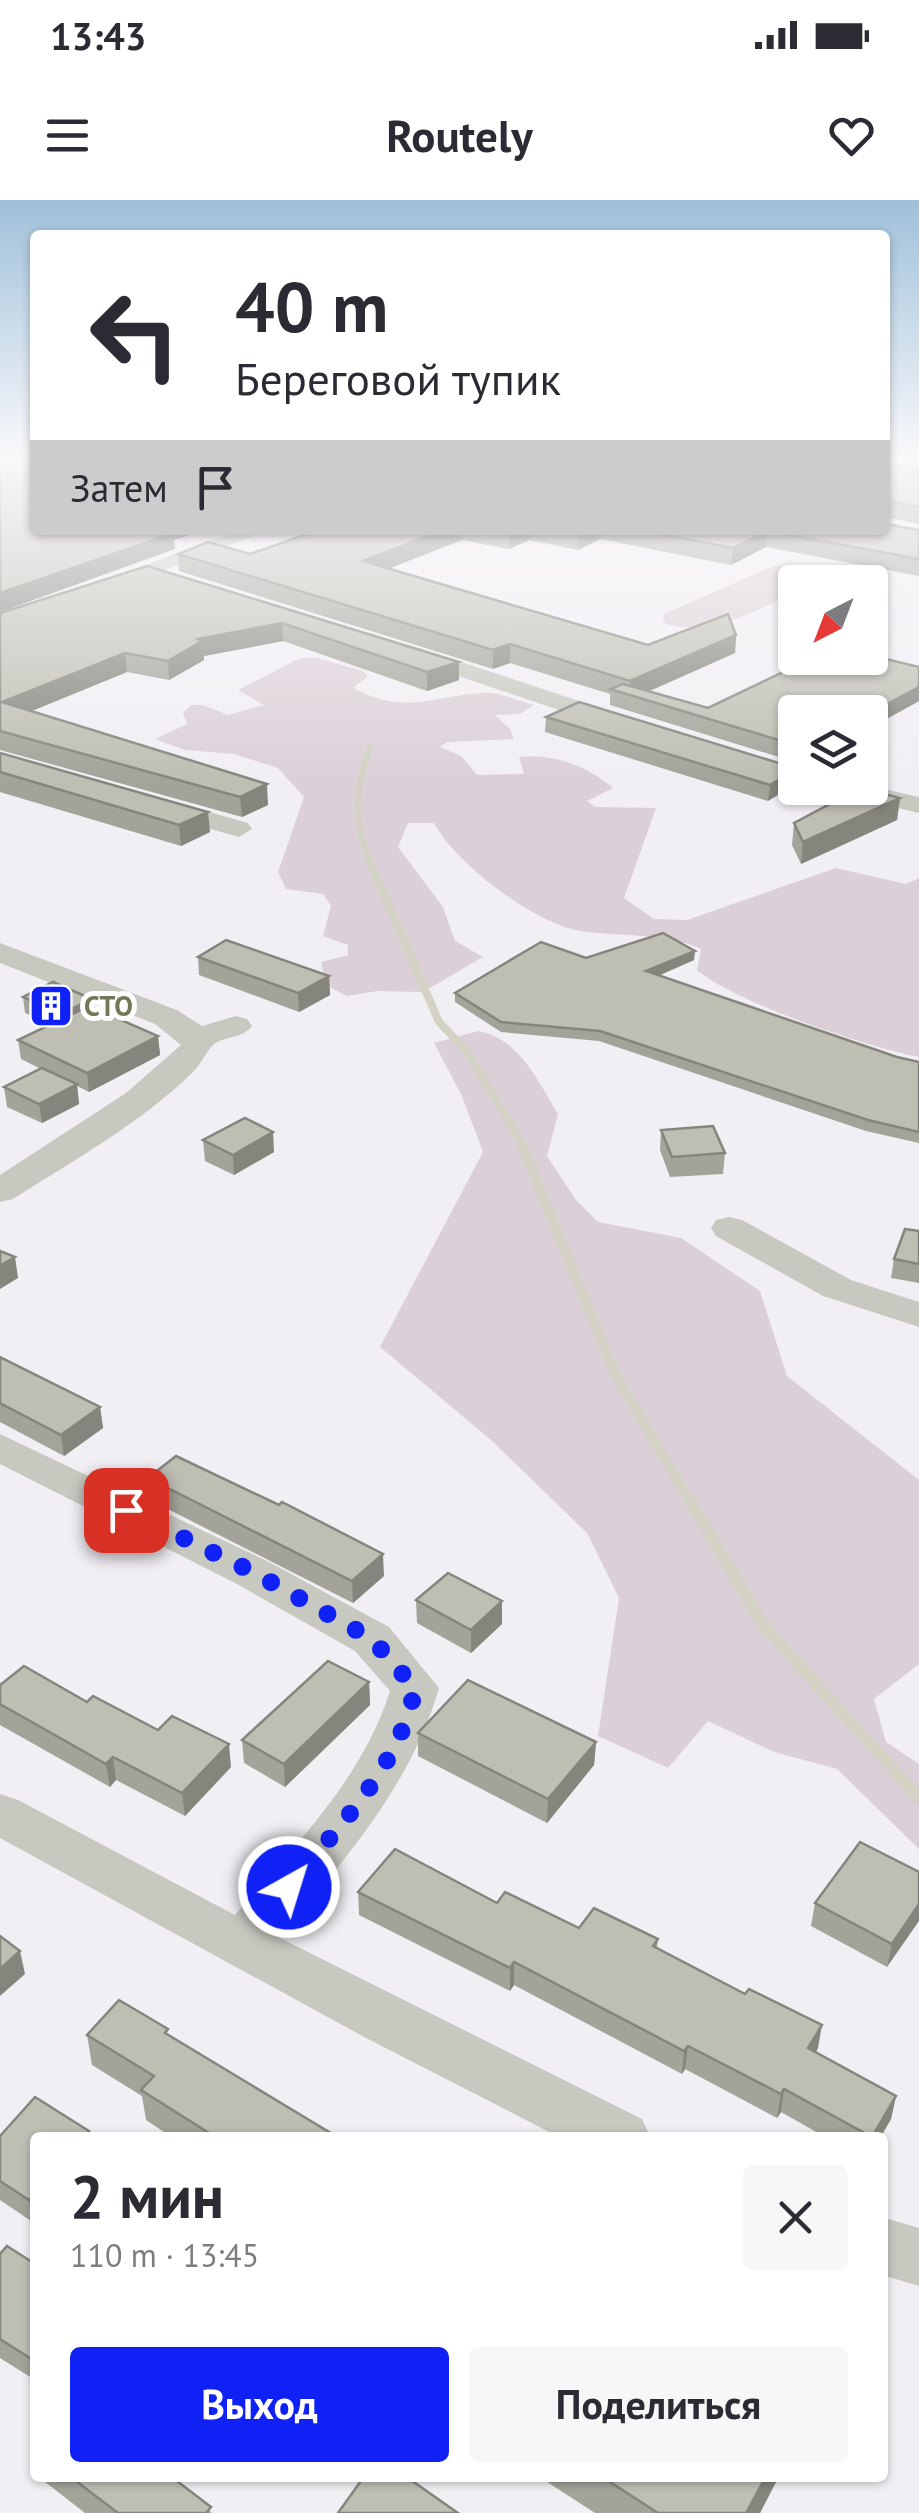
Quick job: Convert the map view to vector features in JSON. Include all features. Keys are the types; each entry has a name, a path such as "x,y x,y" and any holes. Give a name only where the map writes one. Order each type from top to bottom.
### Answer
{"street":[{"path":"94,590 167,565"},
{"path":"148,572 183,581"},
{"path":"386,644 639,728"},
{"path":"127,796 239,829"},
{"path":"888,797 919,804"},
{"path":"0,952 166,1017 194,1036 236,1026"},
{"path":"0,1190 86,1136 186,1064 196,1050 194,1036"},
{"path":"728,1228 837,1288 919,1315"},
{"path":"0,1447 253,1572 372,1639 415,1688 409,1722 383,1770 242,1945"},
{"path":"0,1814 242,1945 608,2132"},
{"path":"888,2248 919,2257"}],"shaded area":[{"path":"778,566 778,600 733,620 701,627 666,624 663,620 664,614"},
{"path":"300,658 317,658 363,671 368,676 353,688 387,701 417,702 488,693 534,705 520,714 495,715 510,729 514,739 447,742 440,747 461,756 477,775 524,774 519,757 557,759 581,767 613,788 587,801 595,807 656,808 624,898 654,919 687,920 836,868 906,884 919,878 919,1057 836,1034 741,996 697,970 701,949 657,937 580,931 541,917 478,873 444,839 434,823 408,823 398,847 443,907 455,941 483,957 423,992 378,991 347,996 326,985 321,962 348,955 348,945 323,936 331,906 323,894 286,889 278,872 304,797 278,768 234,754 185,750 155,739 187,724 183,713 191,705 203,705 228,715 264,705 238,690"},
{"path":"478,1031 505,1042 516,1052 558,1114 547,1156 576,1200 598,1222 681,1238 760,1291 787,1376 919,1480 919,1664 874,1699 886,1742 919,1764 919,1849 837,1769 774,1752 708,1721 668,1768 598,1736 619,1598 587,1533 491,1440 380,1347 483,1152 461,1094 434,1043"}],"building":[{"path":"0,565 81,565 0,593"},
{"path":"214,565 376,565 648,645 728,614 736,635 630,681 510,644 493,650"},
{"path":"147,566 459,662 427,672 282,623 198,639 202,641 168,661 125,653 2,702 267,784 240,797 0,731 0,613"},
{"path":"888,659 919,667 919,687 888,703 888,695 778,695 778,740 610,689 623,684 708,708 778,674 888,675"},
{"path":"579,702 778,763 778,780 770,785 546,717"},
{"path":"0,753 208,812 179,825 0,772"},
{"path":"828,805 885,805 803,842 794,823"},
{"path":"663,933 695,951 646,971 919,1062 919,1132 868,1120 600,1031 501,1022 455,993 541,942 586,958"},
{"path":"226,940 329,976 298,993 198,957"},
{"path":"53,982 92,999 61,1014 23,997"},
{"path":"89,1006 158,1036 87,1073 18,1040"},
{"path":"42,1068 77,1084 39,1104 4,1087"},
{"path":"245,1118 273,1132 233,1155 203,1140"},
{"path":"713,1126 725,1153 672,1157 661,1130"},
{"path":"905,1229 919,1231 919,1264 894,1259"},
{"path":"0,1251 15,1257 0,1266"},
{"path":"0,1357 100,1407 61,1435 0,1403"},
{"path":"176,1456 279,1505 282,1502 383,1554 352,1581 148,1478"},
{"path":"448,1573 502,1601 471,1630 416,1600"},
{"path":"328,1661 369,1682 284,1764 242,1740"},
{"path":"24,1666 87,1702 93,1696 158,1730 172,1716 229,1744 182,1793 113,1757 106,1764 0,1704 0,1685"},
{"path":"468,1680 596,1742 548,1799 418,1733"},
{"path":"860,1842 919,1872 919,1904 892,1944 815,1903"},
{"path":"395,1849 497,1903 505,1892 579,1928 594,1908 658,1939 653,1946 745,1994 749,1989 822,2025 808,2048 896,2096 875,2132 863,2132 784,2089 781,2094 688,2046 684,2051 514,1962 510,1968 358,1892"},
{"path":"0,1936 20,1951 0,1969"},
{"path":"119,2000 168,2029 165,2033 329,2132 208,2132 141,2090 154,2076 87,2035"},
{"path":"35,2097 89,2131 30,2132 29,2200 0,2181 0,2136"},
{"path":"7,2246 30,2261 30,2358 0,2339 0,2254"},
{"path":"77,2482 178,2482 211,2507 206,2513 118,2513"},
{"path":"360,2482 414,2482 458,2513 338,2513"},
{"path":"610,2482 763,2482 746,2513 658,2513"}],"waterway":[{"path":"370,747 361,776 358,818 370,862"},
{"path":"369,860 439,1022 466,1050 523,1146"},
{"path":"521,1143 615,1374 690,1502"},
{"path":"689,1499 763,1625 919,1798"}],"place":[{"name":"СТО","path":"51,1006"}],"route":[{"path":"126,1510 253,1572 372,1639 415,1688 409,1722 383,1770 289,1887"}]}
